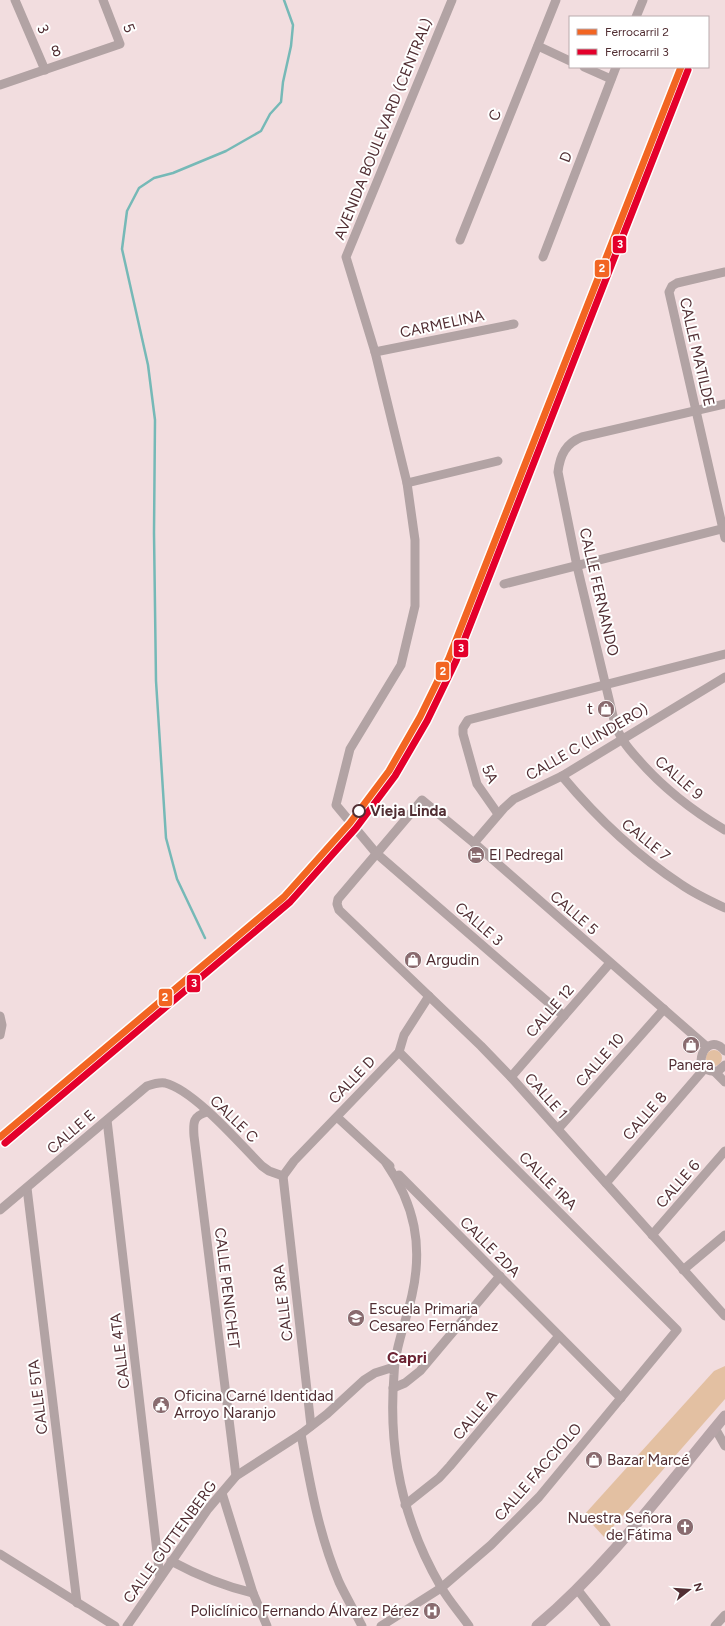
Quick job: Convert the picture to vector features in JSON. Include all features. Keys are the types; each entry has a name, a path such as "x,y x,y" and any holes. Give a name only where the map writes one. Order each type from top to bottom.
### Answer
{"main road":[{"path":"537,1626 576,1590 635,1528 725,1416"}],"street":[{"name":"3","path":"15,0 45,70"},
{"name":"5","path":"103,0 120,44"},
{"name":"AVENIDA BOULEVARD (CENTRAL)","path":"376,853 336,805 350,749 402,665 415,606 415,540 407,483 376,352 346,257 452,0"},
{"name":"C","path":"460,240 556,0"},
{"path":"636,16 643,0"},
{"name":"8","path":"0,85 120,44"},
{"path":"538,46 569,60"},
{"path":"586,68 611,79"},
{"name":"D","path":"543,257 616,68"},
{"name":"CALLE MATILDE","path":"725,272 677,283 670,288 670,298 724,528 725,538"},
{"name":"CARMELINA","path":"376,352 514,324"},
{"path":"696,411 725,404"},
{"name":"CALLE FERNANDO","path":"621,740 615,724 607,684 577,566 559,480 559,465 564,451 569,444 582,437 696,411"},
{"path":"407,483 498,461"},
{"path":"504,584 724,528"},
{"path":"607,684 725,654"},
{"name":"CALLE C (LINDERO)","path":"474,843 498,814 514,799 562,776 725,677"},
{"name":"5A","path":"498,814 477,784 464,740 463,728 468,720 607,684"},
{"name":"CALLE 9","path":"621,740 656,780 666,789 685,804 725,830"},
{"name":"CALLE 7","path":"562,776 597,817 632,848 682,886 725,908"},
{"name":"CALLE 5","path":"376,853 422,800 474,843 610,964 707,1047"},
{"name":"CALLE 1","path":"376,853 338,899 337,904 339,910 482,1046 725,1316"},
{"name":"CALLE 3","path":"376,853 564,1016"},
{"name":"CALLE 12","path":"511,1077 610,964"},
{"name":"CALLE D","path":"283,1176 294,1161 399,1052 404,1035 429,996"},
{"name":"CALLE 10","path":"558,1129 664,1009"},
{"path":"0,1016 2,1025 0,1036"},
{"path":"724,1048 714,1045 707,1047 702,1053 701,1061 725,1082"},
{"name":"CALLE 1RA","path":"399,1052 677,1330"},
{"path":"710,1070 721,1069 725,1066"},
{"name":"CALLE 8","path":"606,1183 710,1070"},
{"name":"CALLE C","path":"164,1083 183,1091 207,1112 262,1166 269,1171 283,1176"},
{"name":"CALLE E","path":"0,1210 147,1086 164,1083"},
{"name":"CALLE PENICHET","path":"207,1112 198,1115 195,1119 193,1129 236,1476"},
{"name":"CALLE 2DA","path":"337,1117 386,1163 621,1398"},
{"name":"CALLE 4TA","path":"107,1120 160,1578"},
{"name":"CALLE 6","path":"652,1235 725,1151"},
{"path":"386,1163 399,1181 408,1202 416,1245 415,1276 412,1295 400,1335 394,1367 394,1443 397,1466 405,1505 423,1551 441,1588 469,1626"},
{"name":"CALLE 3RA","path":"283,1176 311,1426"},
{"name":"CALLE 5TA","path":"27,1188 77,1603"},
{"path":"683,1270 725,1235"},
{"path":"393,1388 404,1383 420,1371 500,1276"},
{"name":"CALLE FACCIOLO","path":"381,1626 441,1588 491,1545 539,1497 677,1330"},
{"name":"CALLE A","path":"405,1505 439,1478 450,1466 559,1336"},
{"name":"CALLE GUTTENBERG","path":"128,1626 208,1509 236,1476 301,1434 336,1406 364,1380 375,1373 394,1367"},
{"path":"715,1428 725,1446"},
{"path":"301,1434 318,1521 340,1583 362,1626"},
{"path":"222,1493 252,1593 267,1626"},
{"path":"0,1554 114,1626"},
{"path":"171,1561 195,1574 219,1584 252,1593"},
{"path":"576,1590 606,1626"},
{"path":"715,1626 725,1615"}],"shaded area":[{"path":"714,1050 720,1052 722,1058 720,1064 714,1066 708,1064 706,1058 708,1052"},
{"path":"725,1366 725,1399 604,1537 584,1515 714,1371"}],"waterway":[{"path":"205,938 177,879 166,838 156,681 154,533 155,420 148,365 122,249 127,211 139,188 154,178 173,173 226,151 261,131 270,114 281,102 283,82 291,46 293,25 284,0"}],"rail line":[{"name":"2","path":"0,1137 284,897 350,823 389,771 420,717 449,658 681,68"},
{"name":"3","path":"5,1143 290,902 356,828 395,776 427,721 456,661 688,70"}],"place":[{"name":"t","path":"606,709"},
{"name":"Vieja Linda","path":"359,811"},
{"name":"El Pedregal","path":"476,855"},
{"name":"Argudin","path":"413,960"},
{"name":"Panera","path":"691,1045"},
{"name":"Escuela Primaria Cesareo Fernández","path":"356,1318"},
{"name":"Oficina Carné Identidad Arroyo Naranjo","path":"161,1405"},
{"name":"Bazar Marcé","path":"594,1460"},
{"name":"Nuestra Señora de Fátima","path":"685,1527"},
{"name":"Policlínico Fernando Álvarez Pérez","path":"432,1611"}],"district":[{"name":"Capri","path":"407,1357"}]}
